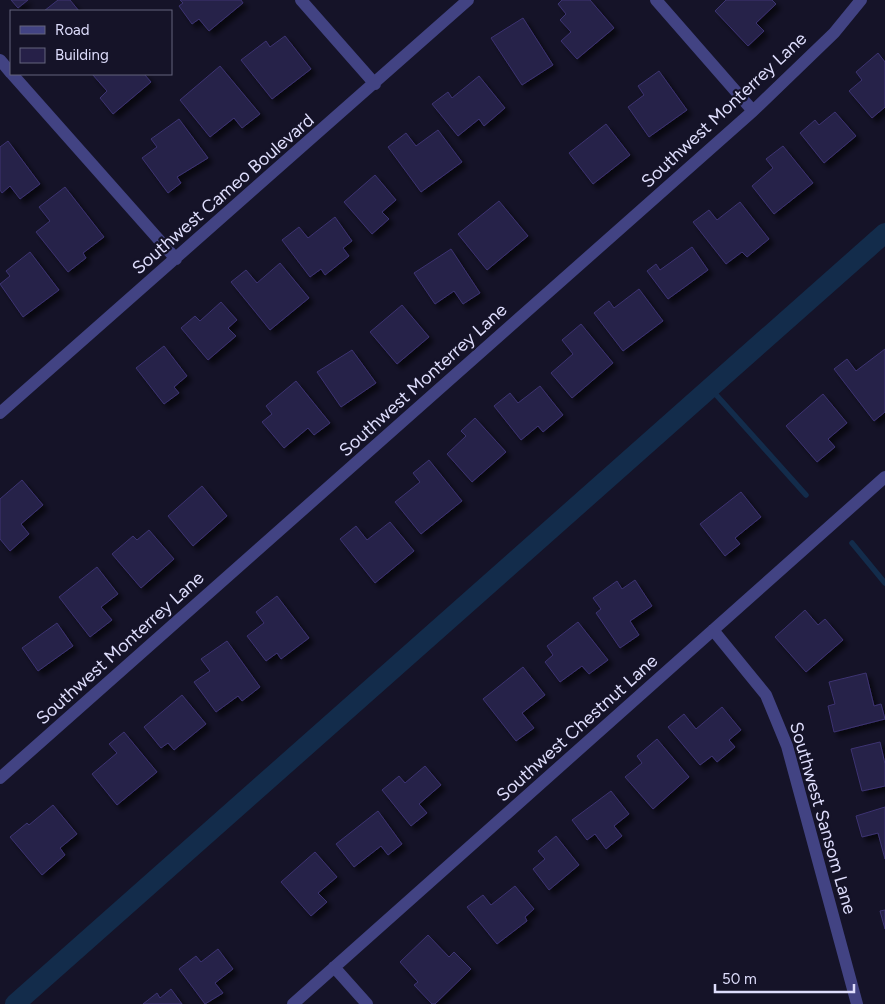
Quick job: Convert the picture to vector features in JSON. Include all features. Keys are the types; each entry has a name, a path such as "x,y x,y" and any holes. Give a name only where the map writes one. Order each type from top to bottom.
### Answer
{"street":[{"path":"301,0 375,84"},
{"name":"Southwest Cameo Boulevard","path":"0,413 468,0"},
{"path":"656,0 753,111"},
{"name":"Southwest Monterrey Lane","path":"0,778 753,111 834,33 861,0"},
{"path":"0,60 10,71"},
{"path":"14,75 176,259"},
{"name":"Southwest Chestnut Lane","path":"293,1004 885,477"},
{"name":"Southwest Sansom Lane","path":"713,630 766,695 787,746 857,1004"},
{"path":"334,967 367,1004"}],"building":[{"path":"11,0 28,0 18,8"},
{"path":"58,0 70,0 78,10 45,10"},
{"path":"180,0 241,0 243,3 209,31 199,19 192,24 179,6 183,3"},
{"path":"562,0 590,0 614,28 577,59 561,41 571,32 560,20 566,14 558,4"},
{"path":"726,0 772,0 776,4 756,23 764,31 748,46 715,11"},
{"path":"523,18 553,65 522,85 491,38"},
{"path":"285,36 311,69 272,99 241,60 266,41 270,47"},
{"path":"878,53 885,62 885,107 872,118 849,91 862,80 856,72"},
{"path":"220,66 260,114 242,128 234,118 210,137 180,100"},
{"path":"659,71 687,110 649,137 628,107 644,95 638,86"},
{"path":"93,75 145,75 151,82 113,114 100,98 107,91"},
{"path":"479,76 505,108 484,126 479,119 458,136 432,104 448,92 452,98"},
{"path":"835,112 856,136 824,163 800,133 815,120 819,125"},
{"path":"179,119 208,158 177,177 181,183 168,193 142,158 157,147 151,139"},
{"path":"606,124 630,155 593,184 569,153"},
{"path":"438,130 462,162 421,192 388,147 406,133 416,146"},
{"path":"8,141 40,184 20,199 10,186 2,193 0,190 0,147"},
{"path":"783,146 813,183 774,214 752,186 773,168 766,159"},
{"path":"375,175 396,200 382,212 389,219 372,234 344,202"},
{"path":"65,187 104,237 83,253 86,258 68,272 36,232 50,221 39,207"},
{"path":"499,201 528,236 487,270 458,234"},
{"path":"740,202 769,239 747,257 742,252 726,264 693,222 709,210 717,220"},
{"path":"335,217 352,241 343,248 349,256 325,275 321,269 310,277 282,240 299,227 308,238"},
{"path":"692,247 708,270 668,299 647,271 656,264 660,270"},
{"path":"451,249 480,293 463,304 454,291 435,304 414,273"},
{"path":"30,252 59,290 23,317 0,284 10,276 6,271"},
{"path":"280,263 309,298 270,330 231,282 246,270 257,283"},
{"path":"639,289 663,321 623,351 594,313 609,301 614,308"},
{"path":"221,302 237,320 228,328 236,336 208,360 181,328 195,316 200,321"},
{"path":"402,305 429,337 397,364 370,332"},
{"path":"581,324 613,363 572,398 551,373 573,354 562,340"},
{"path":"164,346 187,376 174,387 179,393 164,404 136,368"},
{"path":"885,349 885,412 874,421 834,369 847,359 856,371"},
{"path":"352,350 376,383 341,407 317,372"},
{"path":"296,381 330,423 314,435 308,428 284,448 262,422 272,414 266,406"},
{"path":"540,386 563,415 543,432 538,426 521,440 494,406 510,393 518,403"},
{"path":"823,394 847,423 828,439 835,447 817,462 786,426"},
{"path":"475,418 506,452 472,482 447,454 466,436 461,431"},
{"path":"429,460 462,501 421,534 395,502 420,482 413,473"},
{"path":"22,480 43,505 21,524 29,534 10,551 0,539 0,499"},
{"path":"202,486 227,516 193,546 168,516"},
{"path":"741,492 761,517 735,538 740,544 725,556 700,524"},
{"path":"390,522 414,551 375,583 340,539 356,526 367,540"},
{"path":"149,530 174,559 141,588 112,554 133,536 137,540"},
{"path":"97,567 118,594 101,607 112,620 90,637 59,597"},
{"path":"635,580 652,606 630,621 639,635 620,648 596,613 601,609 593,598 617,581 622,589"},
{"path":"277,596 309,638 281,659 277,653 266,661 247,636 264,623 256,612"},
{"path":"805,610 818,625 825,619 843,640 806,672 775,637"},
{"path":"578,622 608,660 589,674 582,666 560,682 545,662 553,655 547,646"},
{"path":"57,623 73,646 38,671 22,648"},
{"path":"227,641 260,687 242,701 238,696 216,712 194,682 210,671 201,659"},
{"path":"523,667 545,695 522,713 534,728 516,741 483,699"},
{"path":"866,673 874,706 881,704 885,719 834,732 828,706 835,704 829,682"},
{"path":"182,695 206,724 174,750 168,743 161,748 144,727"},
{"path":"722,707 741,730 729,740 735,747 717,762 712,756 700,765 668,727 684,714 696,729"},
{"path":"124,732 157,772 117,805 92,774 117,753 109,744"},
{"path":"657,739 689,777 653,809 625,777 642,763 637,756"},
{"path":"880,742 885,764 885,786 862,791 851,749"},
{"path":"425,766 441,785 419,804 427,813 411,826 382,790 399,776 405,783"},
{"path":"611,791 629,814 614,826 622,836 606,849 595,834 587,840 572,820"},
{"path":"53,805 77,834 60,848 65,855 42,875 10,837 27,823 29,825"},
{"path":"885,807 885,859 878,833 862,837 856,816"},
{"path":"378,811 402,844 388,855 381,846 354,867 336,844"},
{"path":"556,836 579,865 549,890 533,869 545,859 538,851"},
{"path":"315,852 337,877 318,893 327,902 311,916 281,882"},
{"path":"515,886 534,909 525,917 527,921 497,944 467,907 483,895 491,905"},
{"path":"885,910 885,929 880,911"},
{"path":"428,935 449,957 454,952 471,969 435,1004 432,1004 414,985 418,982 400,962"},
{"path":"218,949 233,969 215,983 223,993 205,1004 179,969 196,956 201,962"},
{"path":"171,989 182,1004 143,1004 157,993 160,998"}],"waterway":[{"path":"15,1004 885,233"},
{"path":"710,388 806,495"},
{"path":"852,543 885,583"}]}
